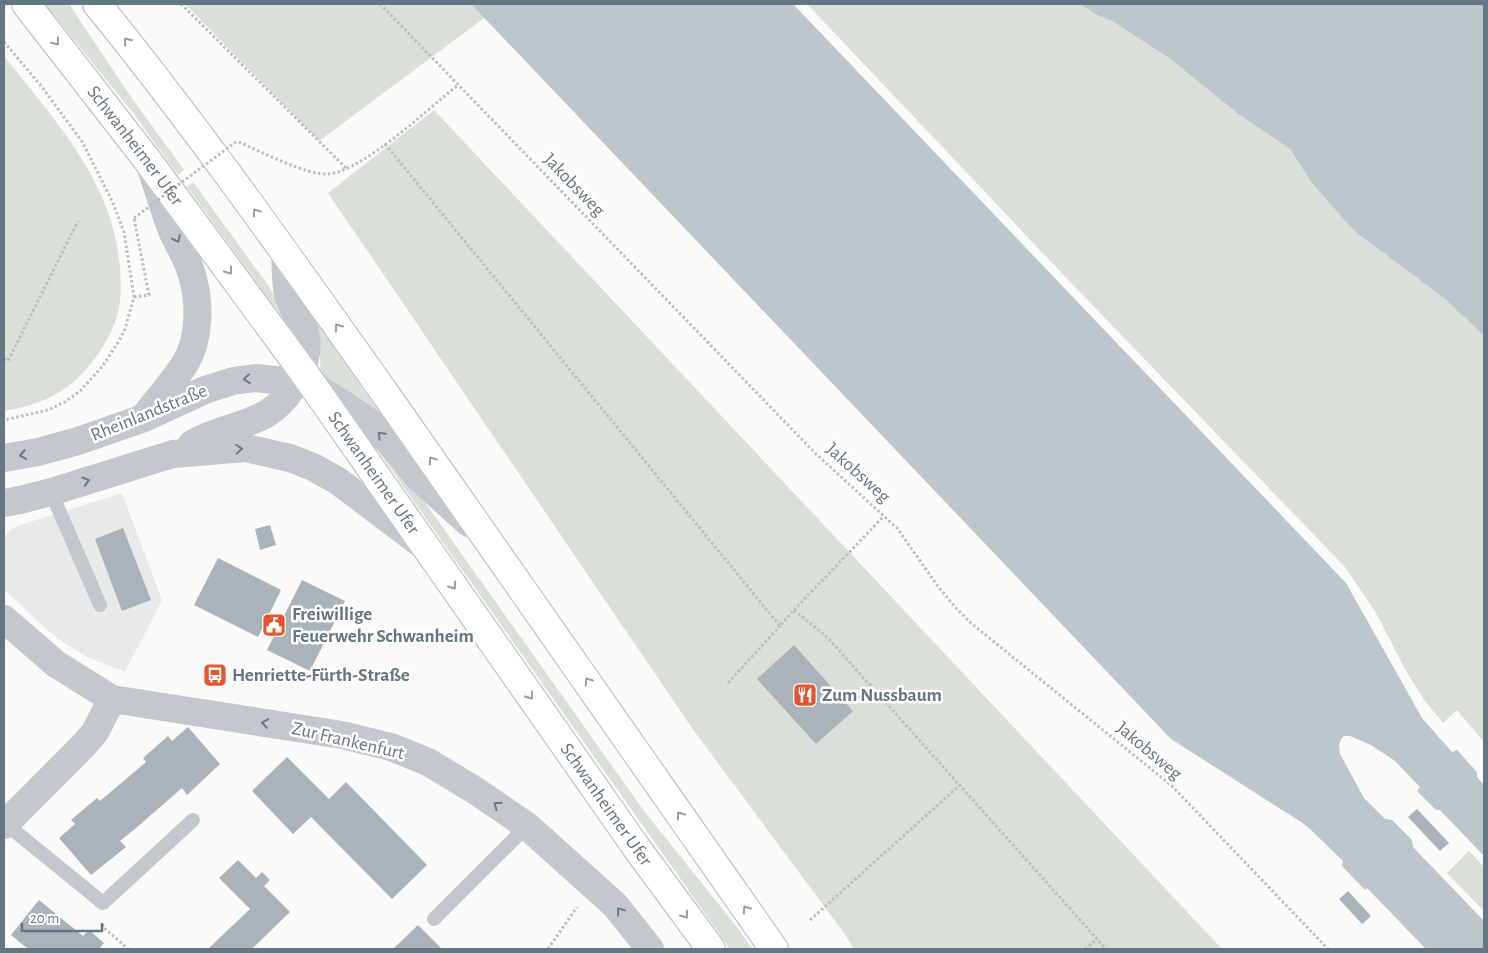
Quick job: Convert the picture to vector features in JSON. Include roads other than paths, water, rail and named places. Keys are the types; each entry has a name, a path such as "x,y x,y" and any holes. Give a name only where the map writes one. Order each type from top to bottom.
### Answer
{"main road":[{"name":"Schwanheimer Ufer","path":"26,4 148,161 425,546 630,839 711,949"},
{"path":"97,4 156,78 285,252 491,542 774,949"}],"street":[{"path":"144,418 187,361 194,340 197,321 196,297 192,276 148,161"},
{"path":"9,506 173,454 201,438 240,426 268,413 288,396 304,379 306,334 288,295 285,252"},
{"name":"Rheinlandstraße","path":"4,458 38,452 78,441 144,418 205,390 233,381 255,378 304,379"},
{"path":"304,379 368,421 394,447 418,476 491,542"},
{"path":"173,454 246,448 290,458 313,467 338,481 425,546"},
{"name":"Zur Frankenfurt","path":"4,619 56,664 112,699 342,735 392,747 428,762 476,791 527,826 616,905 650,949"},
{"path":"5,824 84,745 95,732 112,699"}],"lane":[{"path":"52,492 100,605"},
{"path":"5,824 103,903 193,820"},
{"path":"434,919 527,826"}],"place":[{"name":"Freiwillige Feuerwehr Schwanheim","path":"274,625"},
{"name":"Henriette-Fürth-Straße","path":"215,675"},
{"name":"Zum Nussbaum","path":"805,695"}]}
